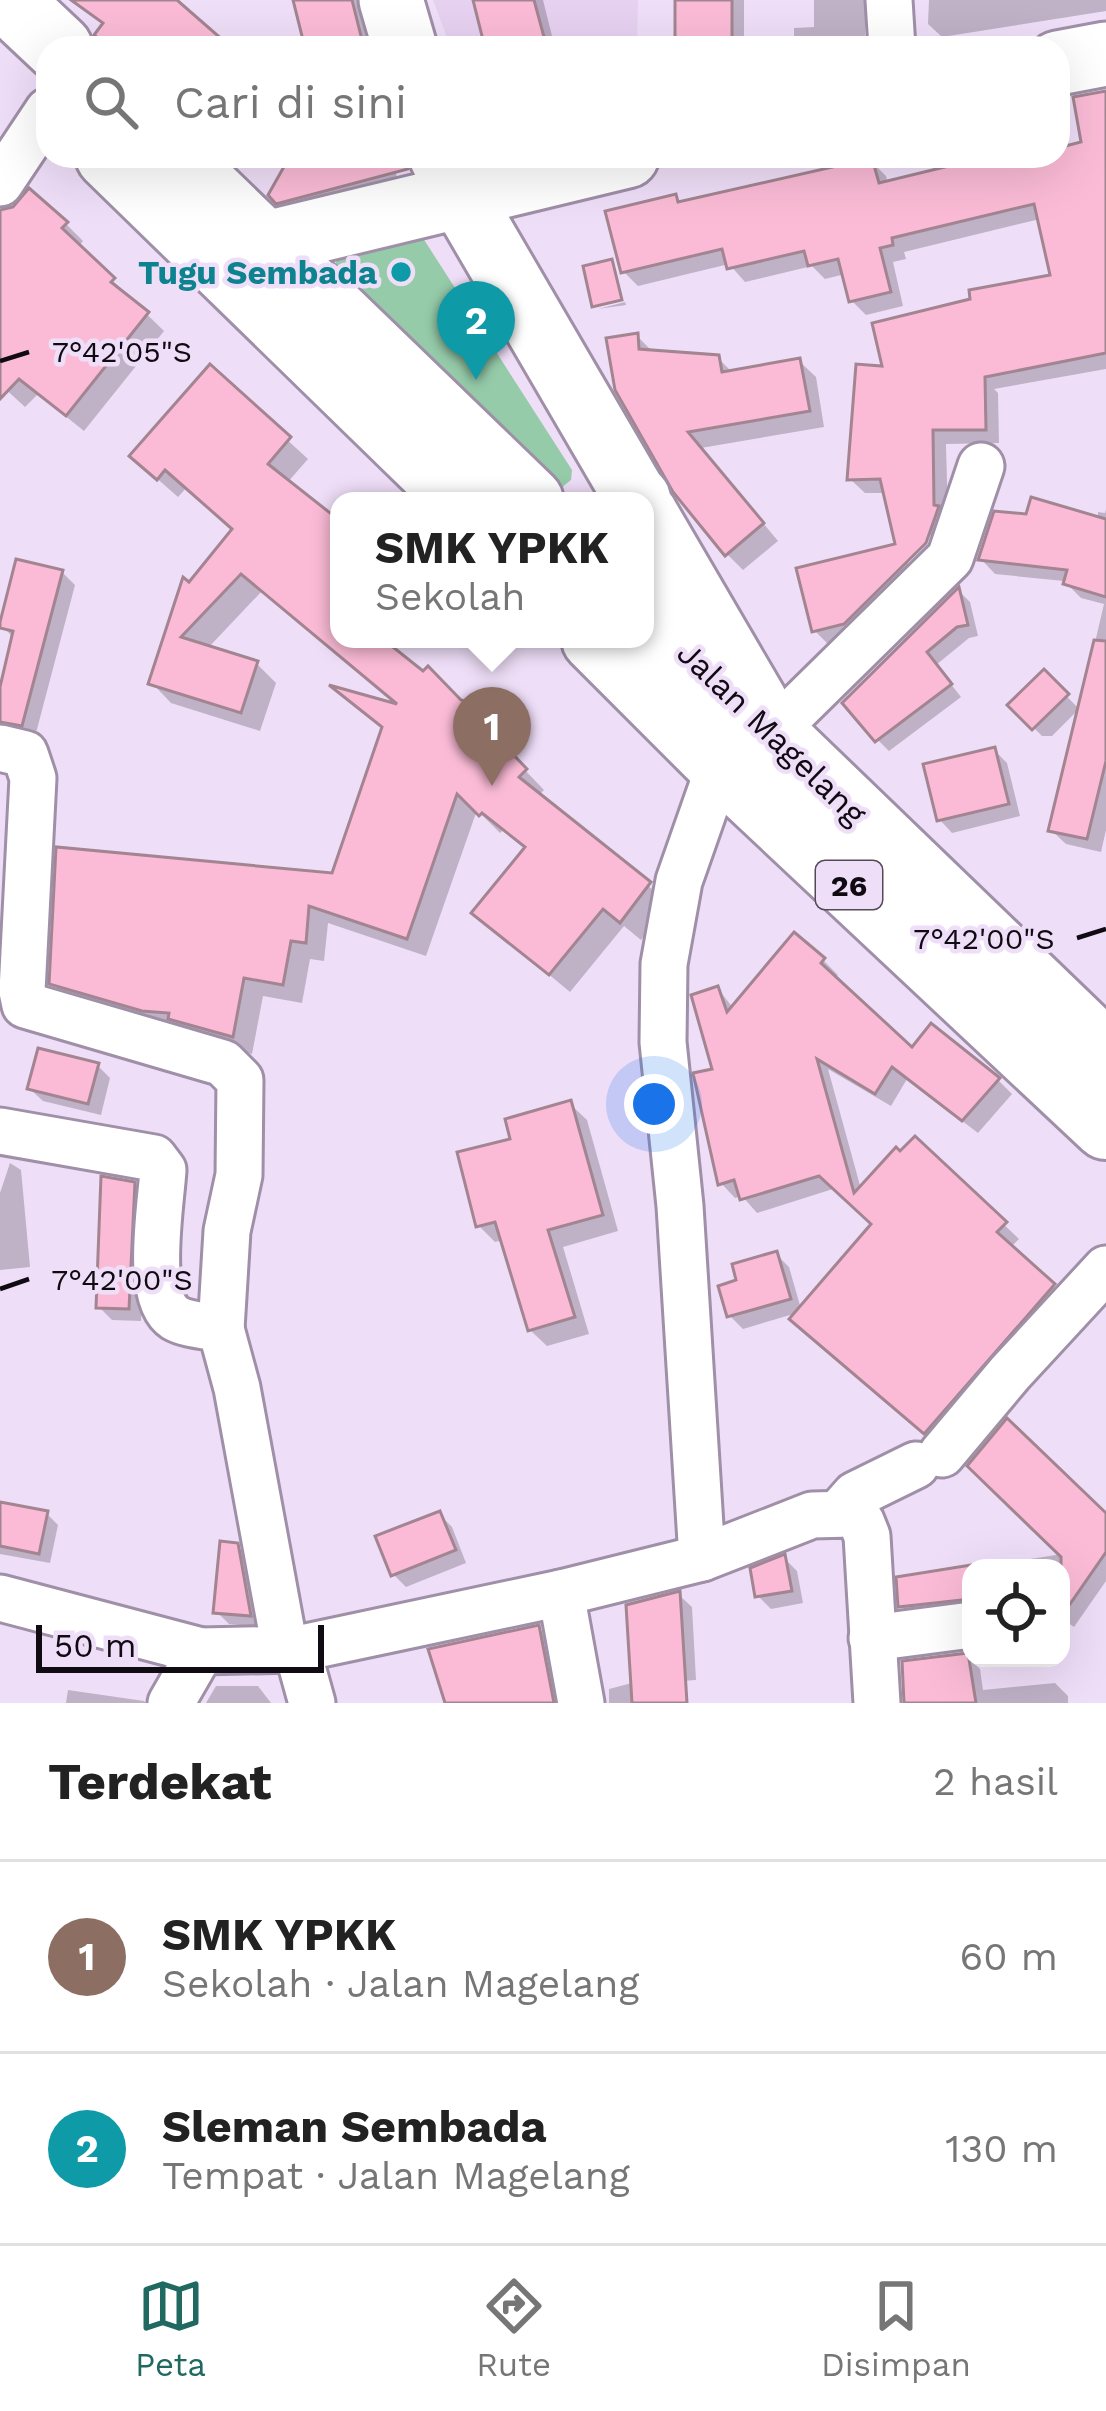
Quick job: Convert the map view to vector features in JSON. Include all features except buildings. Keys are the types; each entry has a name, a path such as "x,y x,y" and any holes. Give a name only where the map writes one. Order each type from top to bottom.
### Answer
{"highway":[{"path":"8,0 46,36"},
{"path":"0,50 36,85"},
{"path":"121,168 455,492"},
{"path":"186,168 521,492"},
{"name":"Jalan Magelang","path":"654,623 746,748 1106,1126"},
{"name":"Jalan Magelang","path":"607,648 746,748 1106,1055"}],"main road":[{"path":"391,0 402,36"},
{"path":"1070,61 1106,54"},
{"path":"266,243 450,175 516,168"},
{"path":"450,175 632,492"},
{"path":"654,538 746,748"}],"street":[{"path":"889,0 891,36"},
{"path":"0,183 36,129"},
{"path":"702,1558 680,1206 663,1042 664,964 679,881 746,748 950,558 981,466"},
{"path":"0,748 25,754 33,778 22,992 26,1005 223,1063 240,1080 239,1175 227,1231 221,1329 291,1649 312,1703"},
{"path":"0,1131 154,1158 163,1169 156,1281 161,1304 176,1319 221,1329"},
{"path":"840,1512 855,1496 929,1460 1106,1269"},
{"path":"0,1598 201,1651 291,1649 561,1593 702,1558 812,1515 840,1512 861,1521 867,1536 877,1703"},
{"path":"561,1593 581,1703"},
{"path":"872,1638 962,1626"},
{"path":"171,1703 201,1651"}],"shaded area":[{"path":"433,0 638,0 637,36 446,36"}],"green space":[{"path":"421,235 572,470 571,480 556,492 336,275 336,254"}],"place":[{"name":"Tugu Sembada","path":"401,272"},
{"name":"Sleman Sembada","path":"476,380"},
{"name":"SMK YPKK","path":"492,786"}]}
